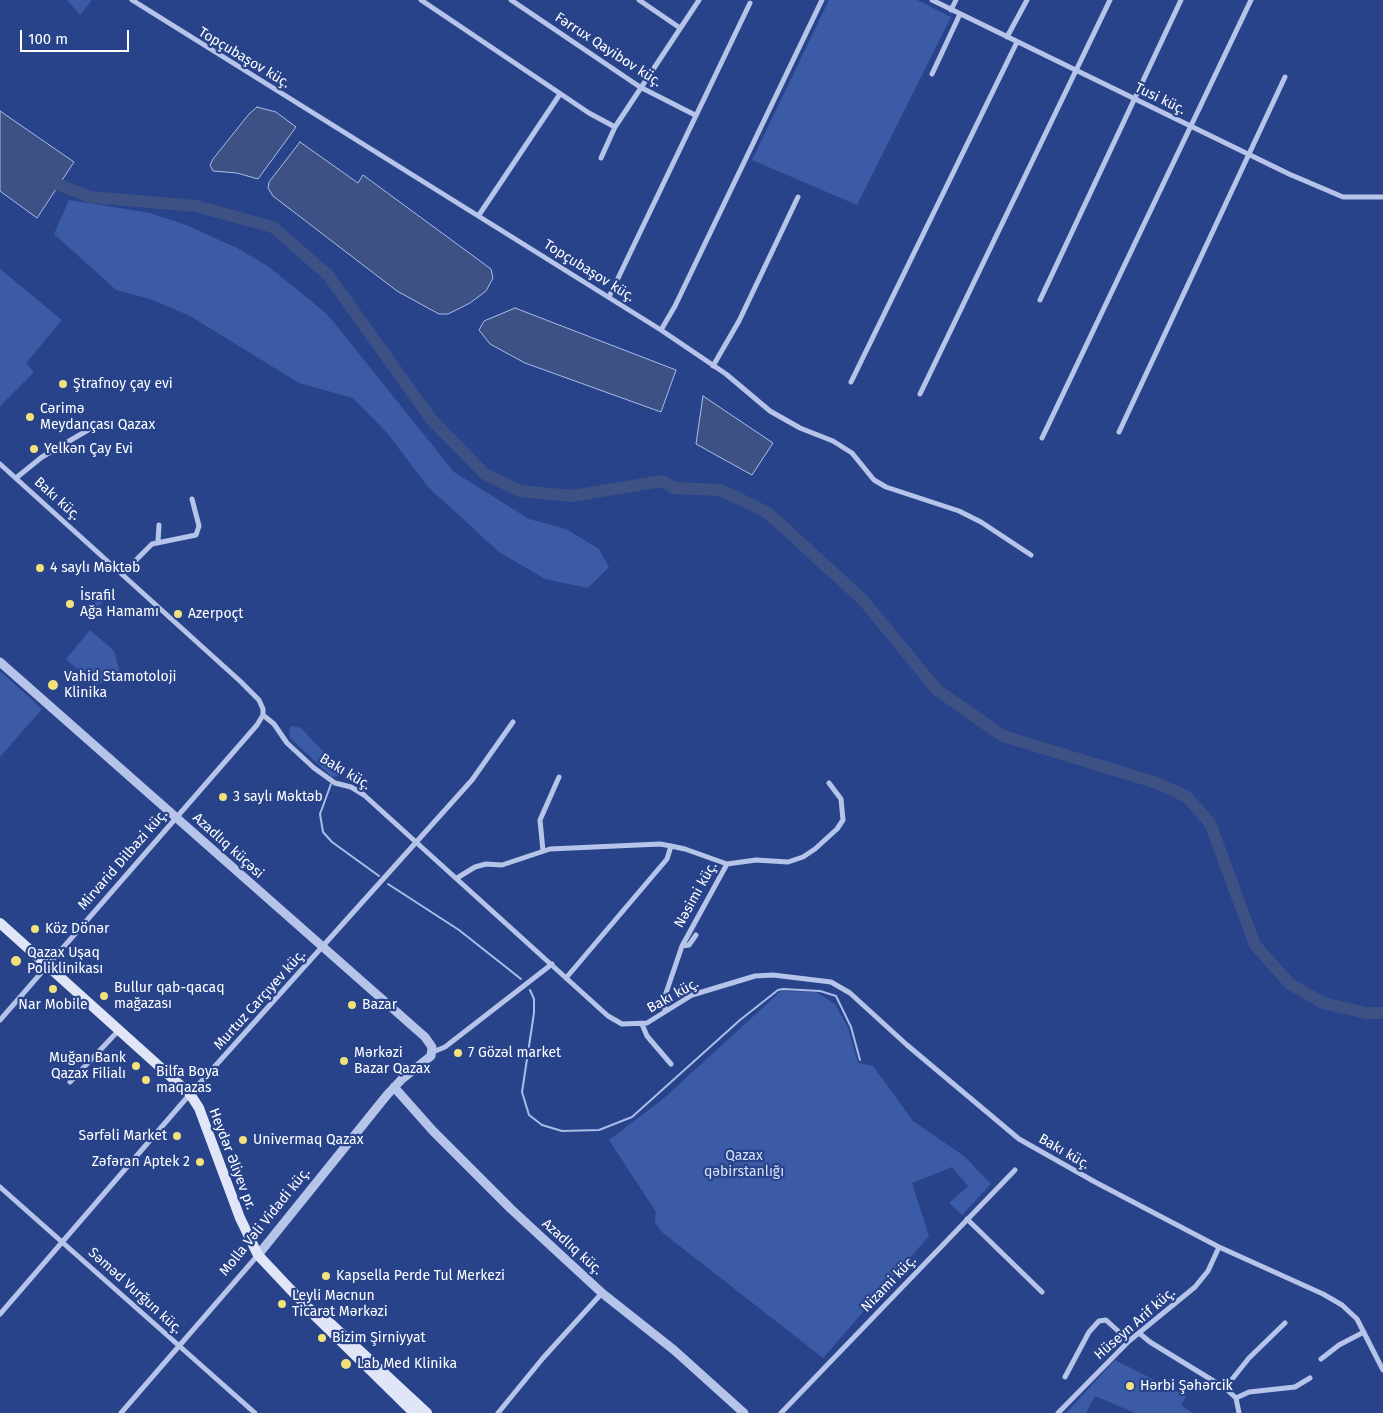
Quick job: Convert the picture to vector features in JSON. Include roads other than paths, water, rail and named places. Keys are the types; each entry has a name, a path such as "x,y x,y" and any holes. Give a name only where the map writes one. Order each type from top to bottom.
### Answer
{"main road":[{"name":"Heydər Əliyev pr.","path":"0,923 190,1094 198,1108 240,1218 258,1256 306,1306 330,1322 427,1413"},
{"path":"306,1306 326,1330 414,1413"}],"street":[{"name":"Topçubaşov küç.","path":"132,0 662,330 713,366 770,411 800,428 833,441 852,453 874,480 886,487 959,511 981,522 1031,555"},
{"path":"421,0 560,94 615,127"},
{"name":"Fərrux Qayibov küç.","path":"511,0 640,87 695,115"},
{"path":"638,0 680,28"},
{"path":"601,158 615,127 699,0"},
{"path":"662,330 676,306 822,0"},
{"name":"Tusi küç.","path":"932,0 1135,100 1343,197 1383,197"},
{"path":"951,10 956,0"},
{"path":"1007,37 1027,0"},
{"path":"920,394 1110,0"},
{"path":"1040,300 1182,0"},
{"path":"1042,438 1251,0"},
{"path":"609,297 750,3"},
{"path":"932,74 960,14"},
{"path":"851,382 1017,42"},
{"path":"1118,432 1250,155 1285,77"},
{"path":"479,215 560,94"},
{"path":"713,366 739,321 798,196"},
{"path":"16,478 42,457 100,423"},
{"name":"Bakı küç.","path":"0,464 254,693 262,704 263,716 274,724 287,742 314,768 335,783 356,790 364,795 608,1016 622,1024 642,1024 657,1018 692,995 755,976 773,975 831,982 850,993 929,1064 1019,1139 1095,1182 1219,1247 1324,1294 1342,1305 1357,1319 1383,1370"},
{"path":"123,573 146,547 158,542 193,536 198,532 192,499"},
{"path":"158,542 159,525"},
{"name":"Azadlıq küçəsi","path":"0,662 425,1037 433,1052"},
{"name":"Mirvarid Dilbazi küç.","path":"0,1020 175,817 257,726 263,716"},
{"name":"Murtuz Carçıyev küç.","path":"0,1314 61,1241 190,1094 417,844 472,780 513,722"},
{"path":"542,851 540,820 559,777"},
{"path":"727,864 756,860 788,862 803,857 815,849 843,820 841,799 829,783"},
{"name":"Nəsimi küç.","path":"457,878 475,867 486,864 502,865 542,851 564,847 660,844 727,864 682,946 664,1001 665,1011"},
{"path":"566,978 667,859 671,846"},
{"path":"682,946 689,945 696,935"},
{"path":"433,1052 445,1048 552,964"},
{"path":"642,1024 646,1036 671,1064"},
{"path":"70,1082 119,1030"},
{"name":"Molla Vəli Vidadi küç.","path":"121,1413 258,1256 394,1087 428,1059 433,1052"},
{"name":"Azadlıq küç.","path":"394,1087 490,1190 602,1293 674,1350 744,1413"},
{"name":"Nizami küç.","path":"781,1413 1014,1170"},
{"name":"Səməd Vurğun küç.","path":"0,1187 254,1413"},
{"path":"967,1218 1042,1292"},
{"name":"Hüseyn Arif küç.","path":"1058,1413 1129,1341 1199,1283 1208,1271 1219,1247"},
{"path":"498,1413 542,1358 602,1293"},
{"path":"1065,1377 1089,1332 1099,1320 1106,1320 1129,1341"},
{"path":"1225,1388 1249,1358 1286,1323"},
{"path":"1321,1359 1339,1345 1364,1332"},
{"path":"1139,1333 1150,1342 1225,1388 1236,1398 1239,1413"},
{"path":"1236,1398 1249,1392 1295,1387 1310,1378"}],"waterway":[{"path":"44,179 90,197 196,206 273,227 328,275 431,419 485,474 520,491 572,496 662,481 674,488 721,490 768,513 863,600 937,690 1003,736 1157,783 1187,797 1210,823 1255,945 1290,984 1323,1003 1366,1013 1383,1013"},
{"path":"331,784 320,814 323,832 332,842 379,876"},
{"path":"388,884 459,930 521,979"},
{"path":"530,990 534,999 534,1013 522,1092 529,1115 542,1125 562,1131 599,1130 632,1117 740,1020 778,990 820,991 836,996 851,1027 860,1060"}],"place":[{"name":"Ştrafnoy çay evi","path":"63,384"},
{"name":"Cərimə Meydançası Qazax","path":"30,417"},
{"name":"Yelkən Çay Evi","path":"34,449"},
{"name":"4 saylı Məktəb","path":"40,568"},
{"name":"İsrafil Ağa Hamamı","path":"70,604"},
{"name":"Azerpoçt","path":"178,614"},
{"name":"Vahid Stamotoloji Klinika","path":"53,685"},
{"name":"3 saylı Məktəb","path":"223,797"},
{"name":"Köz Dönər","path":"35,929"},
{"name":"Qazax Uşaq Poliklinikası","path":"16,961"},
{"name":"Nar Mobile","path":"53,989"},
{"name":"Bullur qab-qacaq mağazası","path":"104,996"},
{"name":"Bazar","path":"352,1005"},
{"name":"7 Gözəl market","path":"458,1053"},
{"name":"Mərkəzi Bazar Qazax","path":"344,1061"},
{"name":"Muğan Bank Qazax Filialı","path":"136,1066"},
{"name":"Bilfa Boya maqazas","path":"146,1080"},
{"name":"Sərfəli Market","path":"177,1136"},
{"name":"Univermaq Qazax","path":"243,1140"},
{"name":"Zəfəran Aptek 2","path":"200,1162"},
{"name":"Kapsella Perde Tul Merkezi","path":"326,1276"},
{"name":"Leyli Məcnun Ticarət Mərkəzi","path":"282,1304"},
{"name":"Bizim Şirniyyat","path":"322,1338"},
{"name":"Lab Med Klinika","path":"346,1364"},
{"name":"Hərbi Şəhərcik","path":"1130,1386"}],"park label":[{"name":"Qazax qəbirstanlığı","path":"744,1164"}]}
